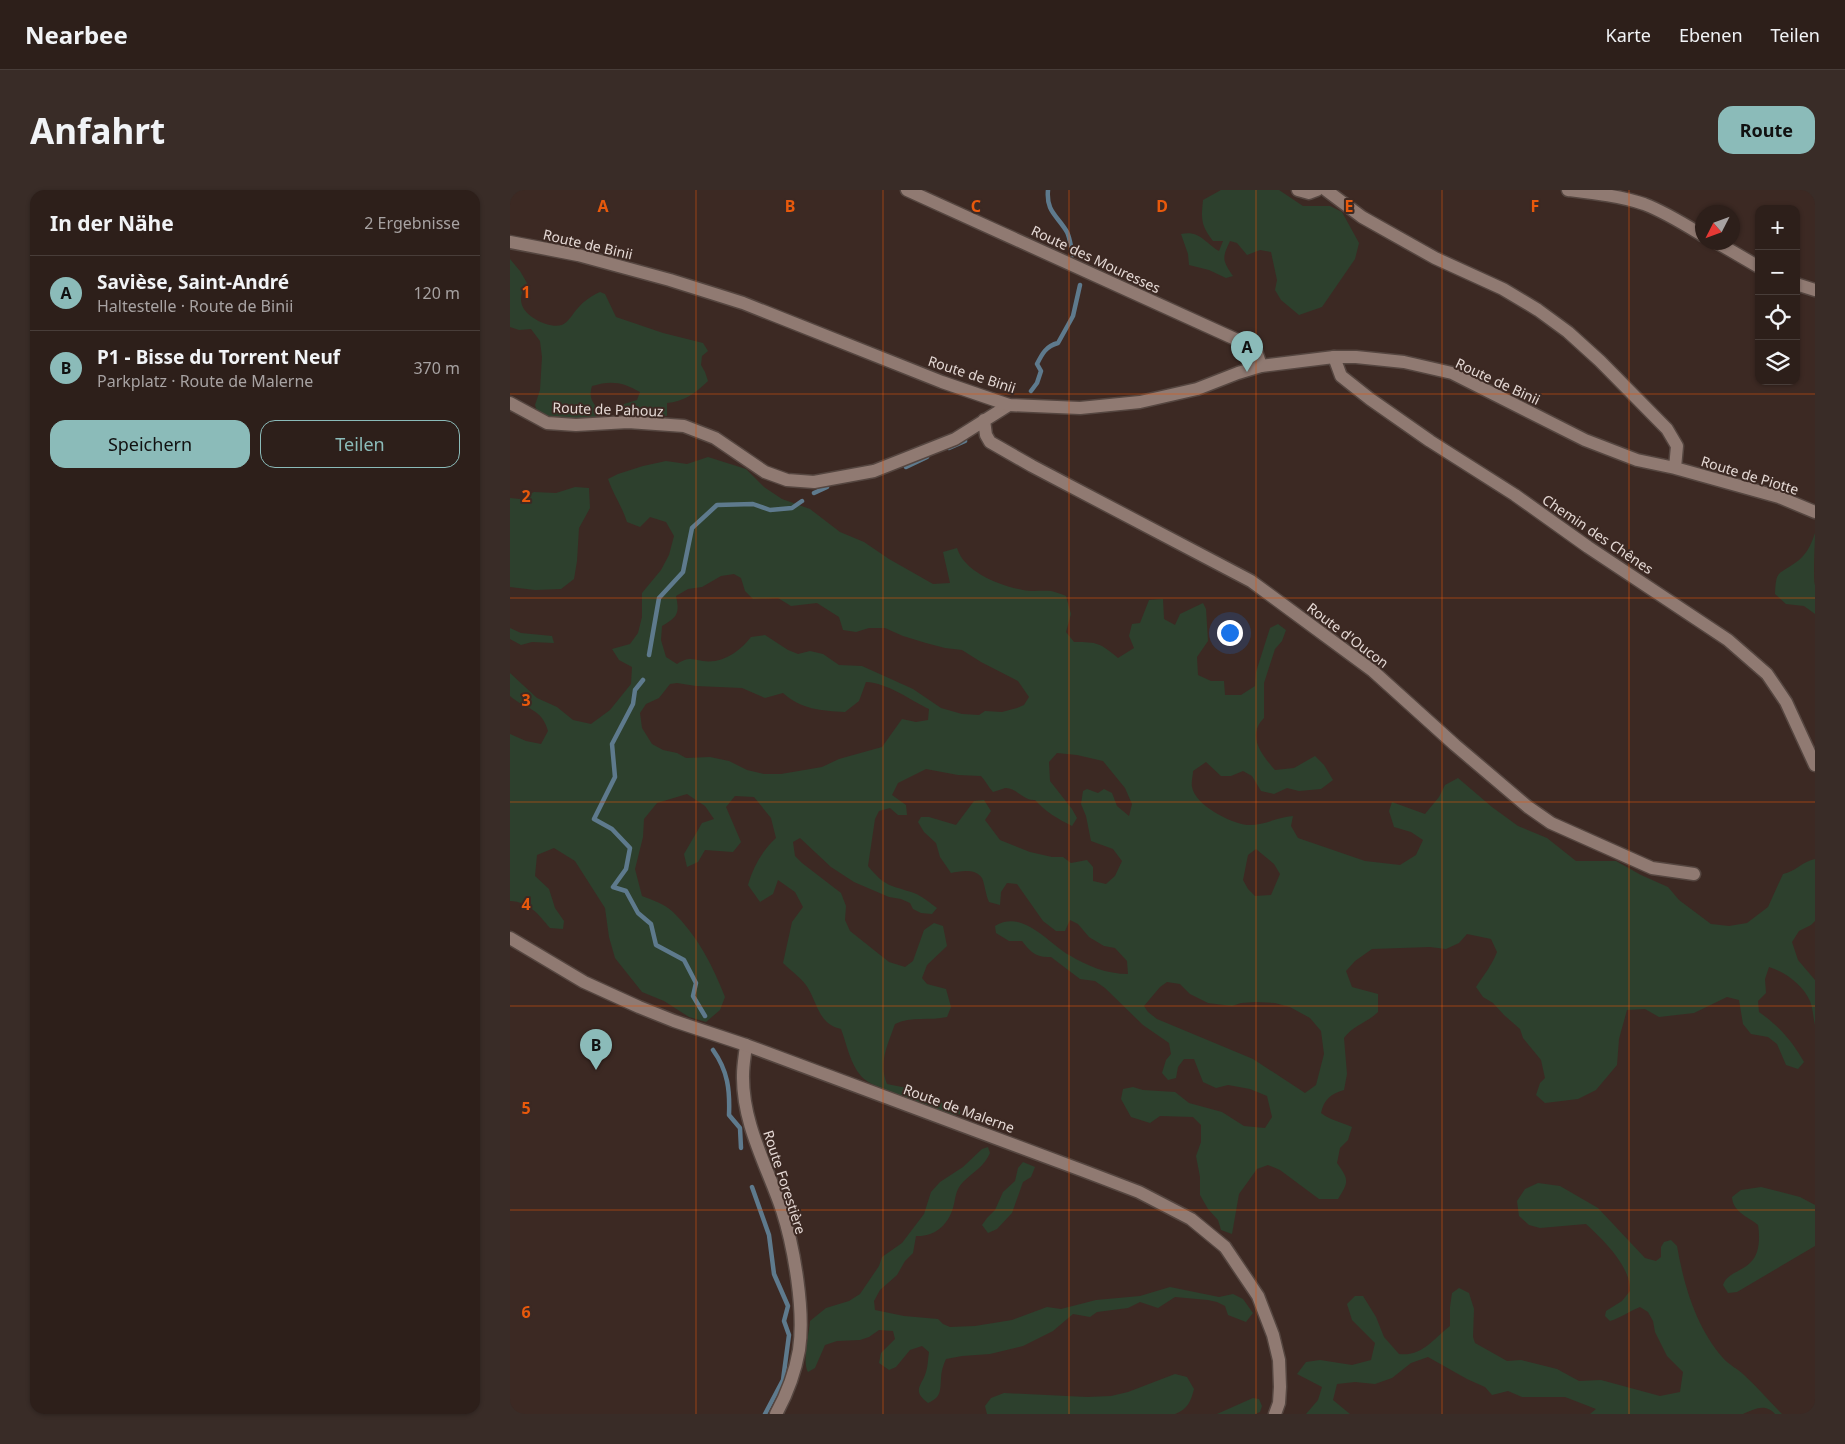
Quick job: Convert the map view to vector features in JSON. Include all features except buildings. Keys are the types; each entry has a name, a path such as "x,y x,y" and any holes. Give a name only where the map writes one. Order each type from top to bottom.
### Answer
{"street":[{"name":"Route des Mouresses","path":"908,190 1255,348 1261,366"},
{"path":"1298,190 1309,193 1317,190"},
{"path":"1326,190 1362,217 1435,258 1503,289 1538,310 1568,332 1600,361 1667,429 1677,446 1676,468"},
{"path":"1568,190 1618,198 1646,205 1674,218 1695,231"},
{"name":"Route de Binii","path":"510,242 578,255 743,302 942,382 1009,405 1080,408 1140,402 1197,389 1261,366 1334,357 1356,357 1404,362 1452,373 1585,440 1637,460 1676,468"},
{"path":"1730,250 1755,265"},
{"path":"1800,285 1815,290"},
{"name":"Chemin des Chênes","path":"1334,357 1341,376 1370,399 1728,640 1767,674 1786,702 1815,765"},
{"name":"Route de Pahouz","path":"510,402 548,423 576,425 628,422 684,426 715,438 765,472 787,480 814,482 874,471 955,439 1009,405"},
{"name":"Route d'Oucon","path":"984,420 986,435 990,442 1251,581 1374,671 1462,752 1528,807 1551,823 1652,868 1694,874"},
{"name":"Route de Piotte","path":"1676,468 1779,497 1815,512"},
{"name":"Route de Malerne","path":"510,938 577,978 674,1021 746,1045 1139,1192 1191,1219 1225,1246 1258,1296 1273,1335 1279,1360 1279,1403 1275,1414"},
{"name":"Route Forestière","path":"746,1045 742,1075 746,1106 750,1124 786,1225 798,1290 799,1350 793,1377 776,1414"}],"green space":[{"path":"1221,190 1279,190 1303,206 1330,206 1342,212 1359,243 1355,259 1322,307 1299,315 1281,300 1275,290 1277,280 1271,252 1260,250 1247,255 1237,243 1230,241 1224,259 1233,276 1226,278 1209,270 1189,265 1188,254 1181,234 1188,233 1198,236 1219,251 1223,241 1213,241 1204,226 1202,213 1203,200"},
{"path":"510,259 527,283 521,302 524,309 533,318 545,324 562,325 567,322 585,301 600,292 605,294 616,317 663,333 703,343 708,351 702,356 701,365 708,381 689,396 667,403 667,416 623,415 620,410 624,404 637,400 640,392 617,383 592,386 591,398 598,409 598,415 590,419 578,420 546,416 537,411 535,405 540,390 542,357 540,341 531,329 519,330 510,327"},
{"path":"708,457 746,469 764,487 782,499 810,509 840,532 864,542 889,559 933,584 950,583 943,552 957,548 967,564 984,577 1023,590 1051,591 1066,596 1071,614 1066,632 1074,642 1098,644 1118,658 1134,648 1129,636 1132,624 1140,623 1149,600 1163,599 1164,619 1175,625 1180,614 1203,603 1206,609 1208,641 1197,657 1198,675 1211,681 1224,681 1225,695 1241,695 1255,686 1256,672 1270,628 1278,624 1286,630 1282,641 1275,649 1264,683 1264,718 1256,732 1258,745 1265,758 1275,770 1294,768 1315,756 1324,765 1333,780 1321,789 1299,791 1287,788 1274,794 1261,791 1252,776 1243,771 1231,776 1221,776 1206,762 1193,771 1192,785 1199,800 1214,812 1240,824 1253,825 1293,816 1291,826 1298,838 1365,861 1400,865 1416,855 1423,840 1411,832 1394,827 1389,811 1392,802 1425,814 1439,797 1445,785 1458,778 1518,826 1547,838 1576,861 1616,861 1668,887 1679,900 1711,924 1729,926 1747,923 1768,907 1783,874 1815,859 1815,921 1799,931 1792,942 1798,960 1815,980 1815,1025 1811,1004 1807,995 1793,980 1775,969 1769,967 1765,979 1766,993 1758,1001 1759,1012 1784,1034 1804,1062 1798,1069 1786,1065 1777,1044 1768,1037 1751,1034 1743,1024 1739,1000 1727,997 1694,1013 1659,1017 1645,1009 1627,1010 1619,1039 1617,1065 1596,1090 1578,1099 1545,1103 1536,1095 1540,1083 1545,1078 1541,1060 1523,1038 1520,1029 1493,1003 1483,997 1476,987 1497,952 1491,939 1467,934 1459,943 1446,949 1430,947 1372,949 1355,961 1346,971 1352,987 1378,994 1378,1012 1344,1038 1347,1074 1344,1090 1335,1093 1329,1098 1324,1104 1321,1113 1352,1127 1348,1140 1340,1148 1337,1163 1344,1173 1346,1181 1342,1193 1338,1199 1319,1199 1280,1170 1268,1165 1257,1169 1239,1194 1232,1234 1221,1230 1218,1220 1208,1209 1200,1195 1200,1177 1196,1156 1201,1142 1201,1125 1193,1117 1160,1116 1150,1123 1131,1117 1121,1099 1123,1089 1133,1087 1143,1090 1175,1092 1189,1103 1222,1112 1244,1126 1265,1128 1272,1117 1267,1096 1250,1089 1228,1085 1216,1088 1203,1082 1194,1059 1184,1059 1178,1067 1176,1078 1168,1080 1162,1073 1166,1060 1171,1054 1169,1043 1143,1025 1105,988 1095,981 1080,979 1051,957 1034,954 1022,941 1009,941 996,933 995,926 1005,922 1025,924 1083,963 1105,971 1128,974 1127,961 1115,948 1104,946 1089,937 1078,924 1070,920 1065,931 1056,931 1043,921 1017,884 1007,883 1001,892 1000,905 989,902 983,880 979,875 972,871 951,873 940,857 936,843 924,832 918,822 921,817 929,817 956,825 974,801 984,800 991,811 985,820 1000,840 1030,852 1052,857 1063,857 1071,863 1087,860 1093,867 1093,881 1106,884 1115,876 1122,861 1113,849 1091,841 1086,816 1081,804 1083,791 1087,789 1098,793 1104,789 1112,793 1117,806 1129,816 1132,804 1125,788 1103,761 1057,753 1049,762 1050,781 1077,818 1072,826 1052,815 1035,800 1031,800 1009,788 993,792 981,776 958,775 926,769 898,783 892,795 906,805 907,815 898,815 890,808 879,811 875,819 868,866 884,882 917,894 937,908 932,914 921,913 913,909 910,903 889,897 854,882 831,867 800,838 793,842 795,856 841,893 846,906 845,920 850,931 889,962 905,967 913,961 924,930 934,923 943,926 947,946 927,965 922,978 927,984 946,989 951,1007 947,1017 914,1019 895,1024 887,1046 883,1069 887,1084 912,1089 925,1097 960,1109 960,1114 954,1115 904,1098 878,1087 861,1076 851,1060 841,1029 828,1023 820,1013 806,985 783,963 792,922 803,907 795,892 778,880 773,894 760,902 748,885 766,848 776,838 771,818 754,797 735,796 726,807 741,842 733,852 705,850 698,862 687,867 684,854 702,823 714,819 705,806 687,794 657,803 644,819 643,837 635,869 642,896 670,909 682,921 710,963 725,997 720,1010 706,1022 689,1017 664,1001 642,992 615,958 609,937 605,908 575,861 554,848 537,855 535,876 549,889 555,908 564,921 563,929 550,928 528,906 510,901 510,734 526,741 541,744 548,731 538,714 510,696 510,673 537,698 557,707 573,720 591,724 610,710 631,684 632,667 619,660 612,649 630,644 638,633 642,617 642,593 661,570 669,555 674,536 666,522 650,517 640,527 627,522 608,479 643,466 666,461 687,464","holes":["734,574 741,578 745,591 753,599 778,598 791,606 817,603 839,617 843,630 856,632 869,628 885,628 926,643 962,650 1018,681 1029,697 1024,705 1002,712 985,711 979,715 962,714 941,708 913,689 862,666 839,665 823,654 810,651 798,654 788,650 765,635 751,637 736,652 724,658 710,661 690,659 677,664 666,657 661,640 662,626 676,614 678,607 676,596 688,589 702,587 721,576","866,682 882,685 929,709 928,720 916,722 902,719 882,747 839,759 822,767 781,774 764,774 747,770 729,761 710,757 686,758 677,753 663,750 652,744 642,728 640,713 646,704 659,698 670,684 677,683 696,686 742,688 765,698 783,693 804,706 828,711 845,712 859,701","1256,849 1274,864 1280,874 1271,895 1255,896 1248,889 1243,880 1248,855","1167,982 1180,984 1190,994 1208,1003 1232,1006 1241,1003 1275,1003 1290,1007 1310,1018 1321,1031 1324,1054 1316,1085 1305,1093 1253,1059 1157,1019 1144,1006 1160,987"]},
{"path":"575,487 589,488 590,508 579,528 574,579 561,589 535,590 510,587 510,498 520,499 534,492 556,493"},
{"path":"1815,533 1815,614 1804,606 1786,604 1775,594 1777,577 1805,554"},
{"path":"510,628 521,633 552,636 554,643 532,642 521,645 510,639"},
{"path":"988,1147 990,1153 985,1162 958,1189 952,1211 946,1222 933,1233 916,1236 913,1253 905,1261 897,1275 880,1290 874,1301 875,1310 904,1316 938,1319 950,1327 975,1326 1012,1320 1047,1307 1061,1309 1096,1300 1140,1296 1170,1287 1219,1297 1233,1294 1243,1299 1253,1313 1246,1322 1228,1315 1225,1306 1217,1302 1175,1297 1158,1308 1140,1302 1128,1308 1097,1312 1090,1317 1073,1314 1053,1331 1023,1346 990,1354 946,1359 942,1371 939,1394 928,1403 920,1395 919,1391 927,1370 929,1352 922,1346 910,1350 896,1367 889,1370 879,1363 881,1353 895,1339 893,1331 879,1330 869,1337 860,1340 837,1341 825,1345 815,1368 808,1372 806,1368 806,1355 810,1321 826,1308 849,1301 860,1294 879,1266 882,1257 902,1243 924,1214 931,1192 940,1182 963,1167 982,1149"},
{"path":"1023,1162 1035,1167 1031,1177 1023,1182 1012,1213 997,1229 988,1233 982,1225 995,1210 1003,1192 1015,1181 1018,1168"},
{"path":"1538,1183 1560,1186 1598,1208 1645,1258 1656,1261 1661,1257 1661,1247 1664,1242 1671,1240 1677,1246 1683,1276 1692,1305 1705,1333 1725,1360 1744,1375 1782,1414 1775,1414 1764,1408 1743,1414 1590,1414 1596,1409 1565,1397 1522,1397 1508,1391 1492,1395 1485,1387 1428,1357 1411,1363 1392,1378 1375,1384 1355,1382 1337,1384 1333,1400 1350,1414 1306,1414 1318,1400 1322,1387 1297,1374 1306,1362 1320,1360 1352,1365 1371,1360 1375,1343 1352,1320 1347,1304 1355,1296 1363,1296 1376,1317 1384,1337 1399,1354 1407,1354 1421,1350 1450,1326 1452,1293 1459,1288 1469,1293 1474,1309 1473,1337 1475,1343 1507,1361 1521,1360 1557,1369 1579,1381 1601,1380 1660,1396 1680,1392 1683,1372 1667,1356 1655,1332 1653,1321 1648,1312 1640,1307 1610,1321 1605,1316 1606,1311 1622,1301 1630,1291 1630,1285 1624,1268 1603,1241 1586,1224 1540,1228 1529,1225 1519,1216 1517,1201 1525,1189"},
{"path":"1761,1187 1800,1197 1815,1205 1815,1246 1737,1292 1728,1293 1723,1285 1725,1281 1753,1259 1756,1255 1759,1240 1758,1225 1738,1210 1732,1197 1741,1190"},
{"path":"1175,1374 1187,1377 1194,1389 1188,1404 1183,1410 1175,1414 987,1414 985,1406 991,1398 1004,1393 1087,1397 1111,1396 1128,1392"},
{"path":"1253,1398 1259,1399 1262,1406 1260,1412 1255,1414 1217,1414"}],"waterway":[{"path":"1048,190 1050,208 1067,232 1073,255"},
{"path":"1031,391 1037,383 1041,371 1037,364 1047,348 1058,343 1073,316 1080,285"},
{"path":"949,448 965,441"},
{"path":"906,467 927,457"},
{"path":"814,493 827,487"},
{"path":"649,655 659,598 683,572 692,528 717,505 753,504 770,510 792,508 802,501"},
{"path":"643,680 635,690 633,704 612,744 615,777 594,819 612,829 630,848 626,869 613,887 626,891 638,913 651,924 656,945 684,960 696,983 693,996 705,1016"},
{"path":"713,1050 725,1073 729,1097 729,1115 740,1128 741,1148"},
{"path":"752,1187 769,1235 774,1274 788,1306 784,1321 789,1335 783,1380 765,1414"}],"place":[{"name":"Savièse, Saint-André","path":"1247,372"},
{"name":"P1 - Bisse du Torrent Neuf","path":"596,1070"}]}
